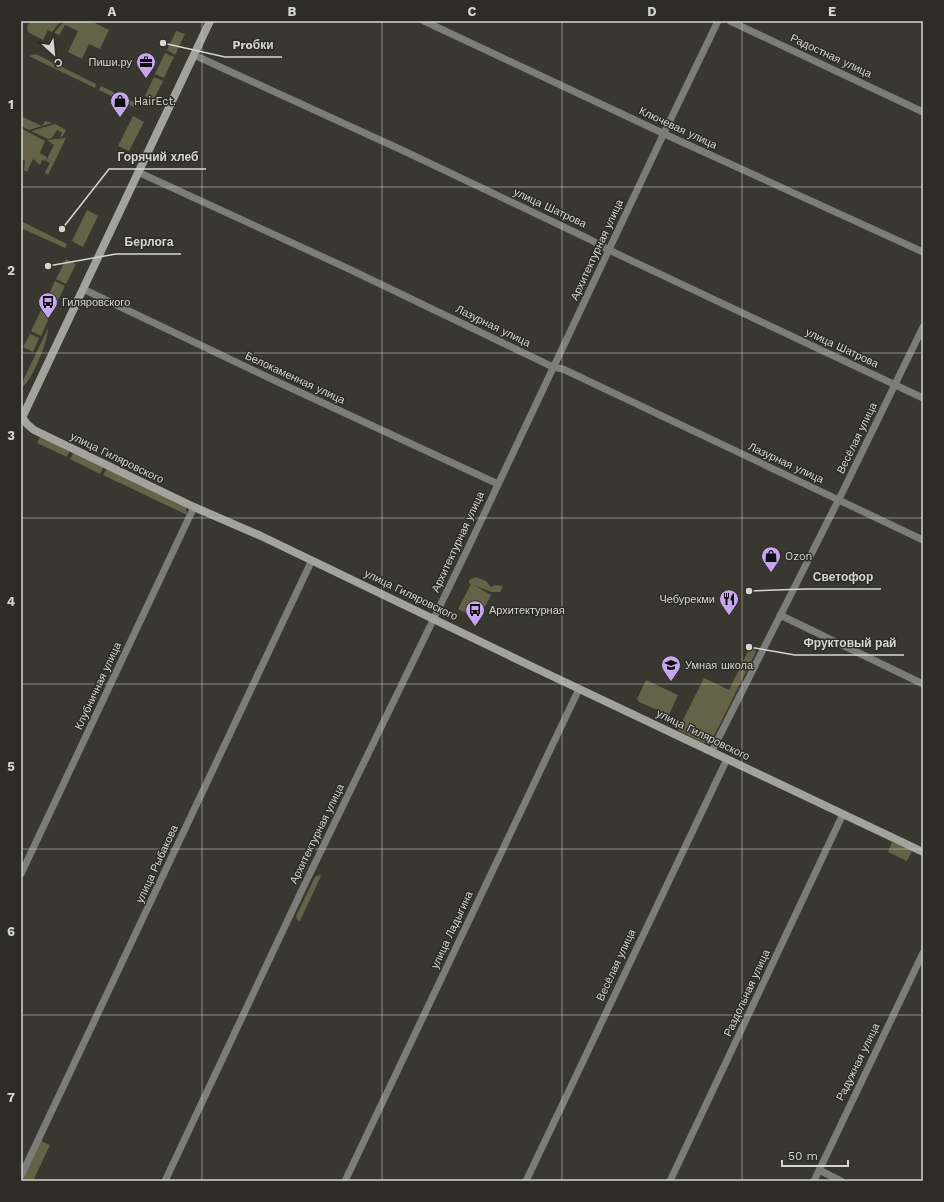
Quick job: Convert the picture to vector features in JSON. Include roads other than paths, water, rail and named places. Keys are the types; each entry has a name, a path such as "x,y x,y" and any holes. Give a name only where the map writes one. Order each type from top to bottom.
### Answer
{"street":[{"path":"22,417 210,21"},
{"name":"Ключевая улица","path":"424,21 923,252"},
{"name":"Архитектурная улица","path":"165,1181 301,892 434,619 718,21"},
{"name":"Радостная улица","path":"730,21 923,112"},
{"name":"улица Шатрова","path":"194,55 411,155 923,398"},
{"name":"Лазурная улица","path":"138,172 349,269 553,367 570,372 923,540"},
{"name":"Белокаменная улица","path":"83,289 280,383 498,484"},
{"name":"Весёлая улица","path":"712,751 923,327"},
{"name":"улица Гиляровского","path":"22,417 34,430 194,507 312,560 579,689 923,852"},
{"name":"Клубничная улица","path":"21,874 194,507"},
{"name":"улица Рыбакова","path":"21,1176 312,560"},
{"path":"780,615 923,684"},
{"name":"улица Ладыгина","path":"345,1181 579,689"},
{"name":"Весёлая улица","path":"526,1181 727,759"},
{"name":"Раздольная улица","path":"670,1181 843,814"},
{"name":"Радужная улица","path":"814,1181 923,953"},
{"path":"819,1170 841,1181"}],"place":[{"name":"Proбки","path":"163,43"},
{"name":"Пиши.ру","path":"146,79"},
{"name":"HairEct.","path":"120,118"},
{"name":"Горячий хлеб","path":"62,229"},
{"name":"Берлога","path":"48,266"},
{"name":"Гиляровского","path":"48,319"},
{"name":"Ozon","path":"771,573"},
{"name":"Светофор","path":"749,591"},
{"name":"Чебурекми","path":"729,616"},
{"name":"Архитектурная","path":"475,627"},
{"name":"Фруктовый рай","path":"749,647"},
{"name":"Умная школа","path":"671,682"}]}
